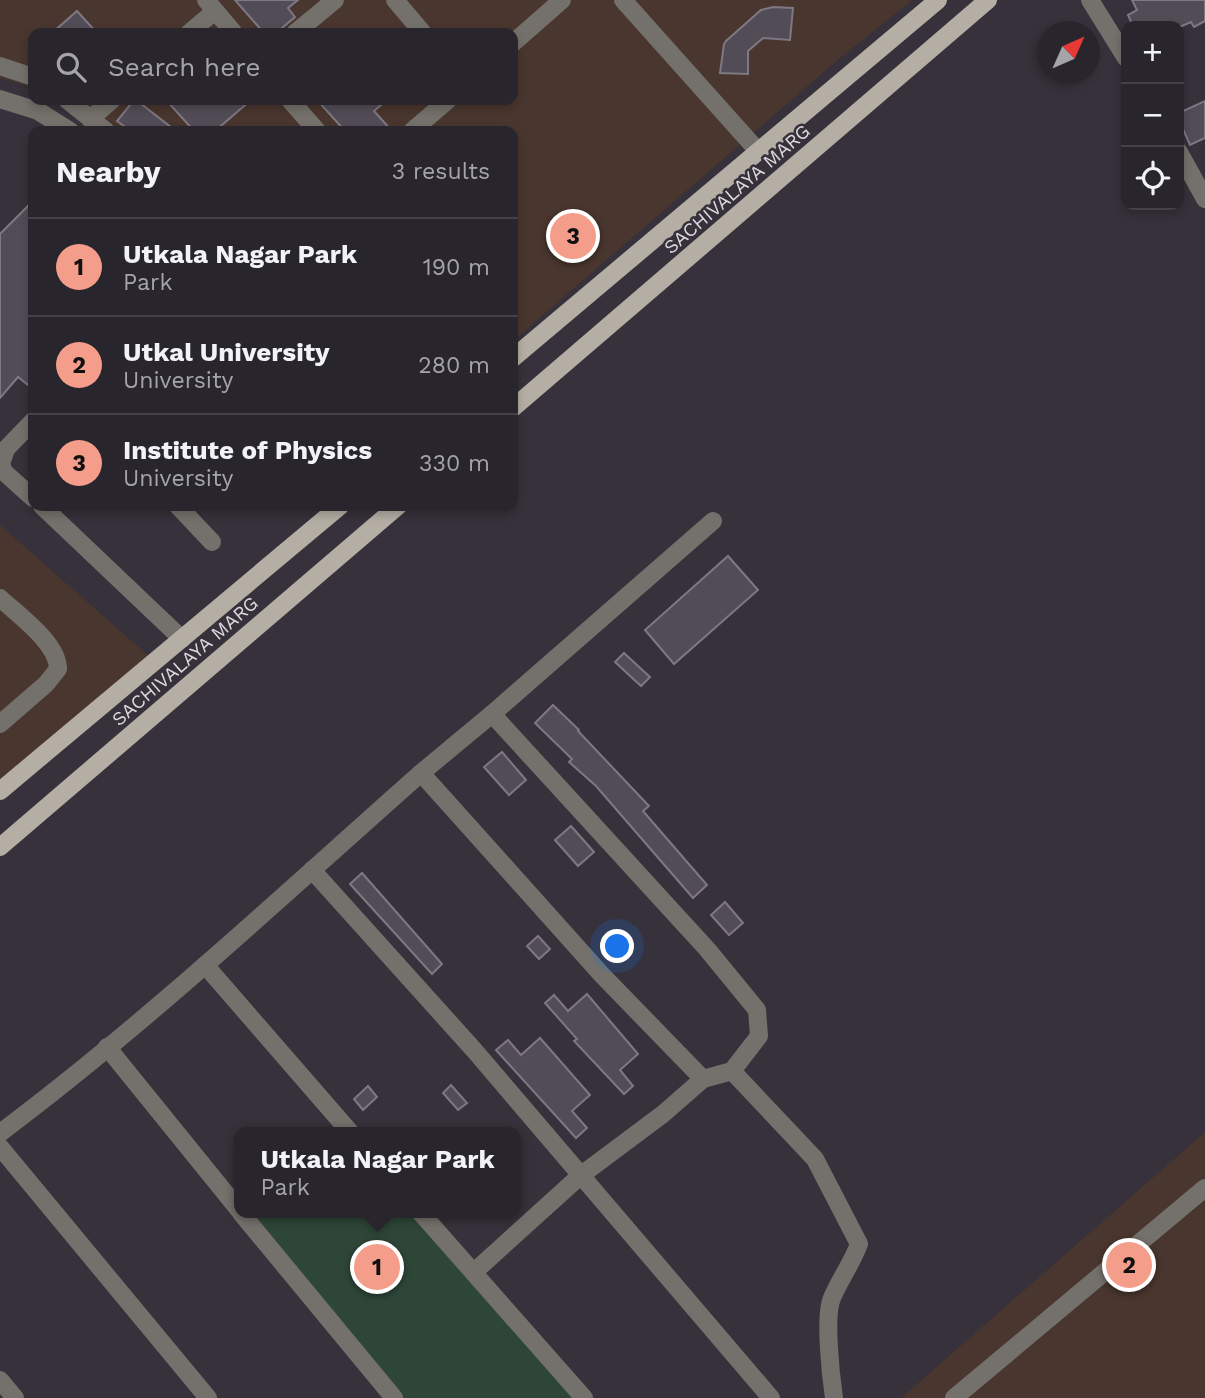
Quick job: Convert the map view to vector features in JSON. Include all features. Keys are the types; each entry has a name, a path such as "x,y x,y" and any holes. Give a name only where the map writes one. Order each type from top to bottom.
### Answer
{"main road":[{"path":"518,354 938,0"},
{"name":"SACHIVALAYA MARG","path":"518,404 988,0"},
{"path":"0,790 334,511"},
{"name":"SACHIVALAYA MARG","path":"0,847 392,511"}],"street":[{"path":"301,28 335,0"},
{"path":"395,0 420,28"},
{"path":"518,39 562,0"},
{"path":"623,0 758,151"},
{"path":"1090,0 1121,50"},
{"path":"193,28 210,6 230,28"},
{"path":"0,66 28,75"},
{"path":"0,99 38,111 62,126"},
{"path":"73,105 100,126"},
{"path":"90,118 106,105"},
{"path":"294,105 313,126"},
{"path":"418,126 442,105"},
{"path":"1184,161 1205,199"},
{"path":"28,426 6,449 0,463 4,472 28,494"},
{"path":"47,511 181,639"},
{"path":"183,511 212,542"},
{"path":"0,1133 205,965 421,773 713,521"},
{"path":"0,598 48,643 55,652 58,669 46,684 0,724"},
{"path":"474,1272 580,1176 663,1114 703,1079 732,1071 758,1036 758,1010 707,949 492,714"},
{"path":"421,773 602,975 703,1079"},
{"path":"312,870 474,1050 771,1398"},
{"path":"205,965 346,1127"},
{"path":"107,1047 234,1205"},
{"path":"732,1071 815,1159 859,1244 852,1264 831,1301 829,1361 834,1398"},
{"path":"0,1146 208,1398"},
{"path":"954,1398 1205,1188"},
{"path":"245,1218 394,1398"},
{"path":"425,1218 584,1398"},
{"path":"0,1380 15,1398"}],"shaded area":[{"path":"0,0 912,0 833,64 518,337 518,126 92,126 64,105 518,105 518,28 28,28 28,86 0,78"},
{"path":"0,525 152,659 0,786"},
{"path":"1205,1132 1205,1398 901,1398"}],"green space":[{"path":"252,1218 424,1218 582,1398 395,1398 248,1221"}],"building":[{"path":"235,0 298,0 288,8 295,17 282,28 260,28"},
{"path":"1132,0 1205,0 1205,21 1194,27 1191,22 1184,25 1184,21 1131,21 1128,15 1137,10"},
{"path":"773,7 793,8 790,40 763,38 748,51 748,74 720,73 726,41 761,10"},
{"path":"77,11 92,28 58,28"},
{"path":"1205,101 1205,138 1190,145 1184,131 1184,111"},
{"path":"130,105 142,105 170,126 124,126 117,121"},
{"path":"171,105 245,105 221,126 189,126"},
{"path":"322,105 381,105 374,111 388,126 340,126"},
{"path":"28,206 28,385 18,377 0,398 0,234"},
{"path":"728,556 758,590 674,664 645,630"},
{"path":"624,653 650,677 641,686 615,662"},
{"path":"553,705 649,806 643,811 707,885 693,898 596,786 569,762 572,759 535,723"},
{"path":"502,752 526,780 509,795 484,767"},
{"path":"571,826 594,852 578,866 555,840"},
{"path":"362,873 442,964 432,974 350,884"},
{"path":"725,902 743,923 729,935 711,915"},
{"path":"538,936 550,949 539,959 527,946"},
{"path":"587,994 638,1054 620,1070 633,1086 624,1094 574,1041 577,1039 545,1003 554,995 568,1011"},
{"path":"540,1038 590,1095 572,1111 587,1128 576,1138 496,1050 508,1040 521,1055"},
{"path":"451,1085 467,1103 458,1110 443,1093"},
{"path":"368,1086 377,1097 363,1110 354,1099"}],"place":[{"name":"Institute of Physics","path":"573,236"},
{"name":"Utkal University","path":"1129,1265"},
{"name":"Utkala Nagar Park","path":"377,1267"}]}
